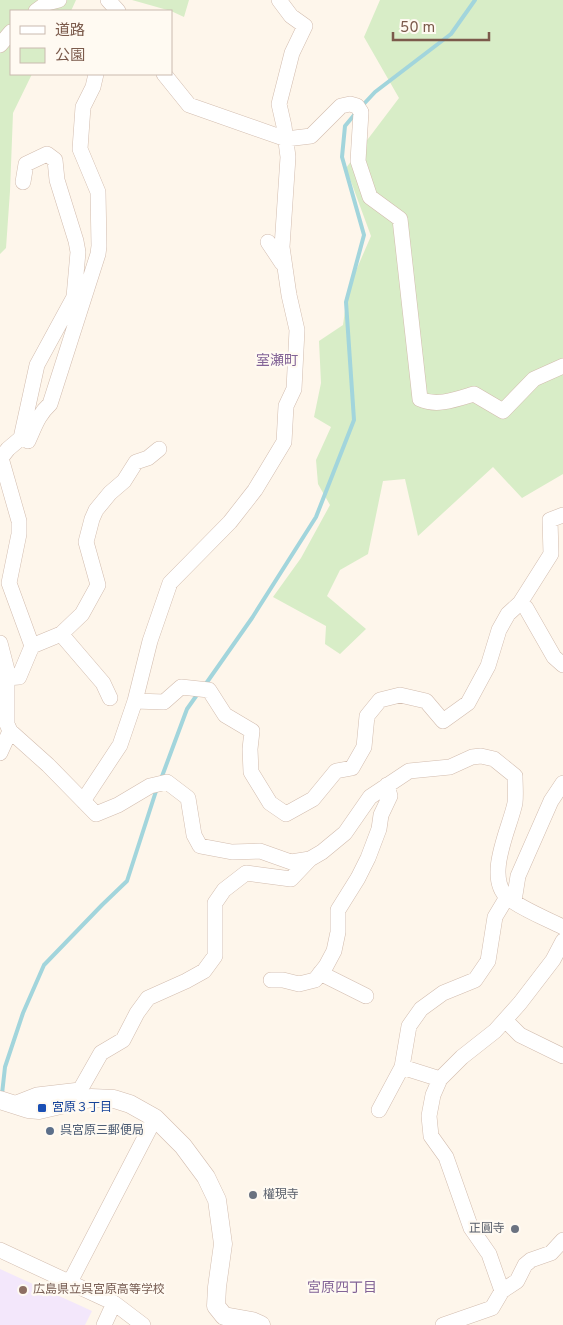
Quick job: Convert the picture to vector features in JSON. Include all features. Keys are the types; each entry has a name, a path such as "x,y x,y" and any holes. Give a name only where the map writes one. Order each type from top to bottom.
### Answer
{"street":[{"path":"37,10 47,3 59,0"},
{"path":"108,0 117,10"},
{"path":"83,801 120,746 135,701 150,641 170,583 230,522 254,490 284,442 286,406 294,390 297,330 282,247 288,157 279,104 292,53 305,26 291,16 279,0"},
{"path":"0,45 10,33"},
{"path":"1,458 17,451 29,440 35,423 50,404 98,254 98,192 80,149 83,107 93,87 96,75"},
{"path":"165,75 189,105 286,139 311,136 341,106 350,104 357,106 361,112 358,161 370,197 400,220 420,399 428,403 451,401 474,394 503,411 534,379 563,366"},
{"path":"1,458 20,438 37,366 74,297 78,252 57,180 55,160 47,154 26,164 23,182"},
{"path":"268,242 286,268"},
{"path":"32,646 61,634 82,614 98,585 86,542 96,510 110,493 124,481 136,462 148,458 159,449"},
{"path":"1,458 19,521 19,534 9,583 22,623 27,629 32,646 20,677 7,678"},
{"path":"135,701 164,702 182,688 209,690 225,715 252,731 250,749 251,772 270,803 286,814 313,798 336,771 352,768 364,747 367,716 380,700 400,695 426,701 442,721 468,703 488,666 499,630 508,614 520,603 551,554 550,520 563,515"},
{"path":"520,603 526,608 554,657 563,665"},
{"path":"61,634 103,684 110,698"},
{"path":"0,644 7,670 7,724 10,731 48,765 96,814 118,805 150,786 167,782 188,798 194,835 200,846 232,852 260,850 291,862 310,859"},
{"path":"0,753 10,731"},
{"path":"7,1102 37,1095 80,1090 101,1053 124,1040 137,1013 148,998 204,971 215,956 216,903 224,890 246,873 291,879 310,859 322,852 345,833 370,797 409,771 450,767 472,757 481,756 494,759 515,776 515,801 503,843 497,878 510,899 563,927"},
{"path":"379,1110 402,1067 409,1026 421,1009 444,993 475,980 488,961 495,917 510,899 551,801 563,784"},
{"path":"271,980 284,980 299,984 315,980 326,966 334,951 338,932 338,910 368,858 379,829 381,816 390,796 387,785"},
{"path":"502,1291 488,1254 471,1228 446,1157 432,1136 429,1116 433,1095 440,1079 462,1057 495,1031 505,1020 554,960 563,942"},
{"path":"320,973 366,996"},
{"path":"505,1020 520,1035 563,1056"},
{"path":"402,1067 440,1079"},
{"path":"7,1102 28,1109 39,1110 91,1098 114,1099 130,1104 155,1118 183,1146 206,1178 217,1200 223,1244 216,1306 224,1316 252,1321 261,1325"},
{"path":"70,1282 155,1118"},
{"path":"443,1325 492,1308 502,1291 517,1281 525,1265 531,1260 552,1253 563,1240"},
{"path":"0,1250 114,1303 143,1325"},
{"path":"104,1325 114,1303"}],"shaded area":[{"name":"広島県立呉宮原高等学校","path":"0,1269 92,1311 85,1325 0,1325"}],"green space":[{"path":"0,0 76,0 71,10 10,10 10,75 32,75 13,113 6,248 0,254"},
{"path":"132,0 189,0 184,17 172,10"},
{"path":"380,0 563,0 563,474 522,498 493,467 418,536 405,479 383,481 368,554 340,570 327,596 366,629 340,654 325,644 326,626 273,597 301,558 330,505 318,484 316,460 331,427 314,417 321,383 319,341 343,325 348,289 371,236 346,168 399,98 364,37"}],"waterway":[{"path":"361,107 375,92 451,34 475,0"},
{"path":"205,685 252,618 316,517 354,420 346,302 364,235 342,157 345,126 355,114"},
{"path":"161,779 187,709 199,692"},
{"path":"2,1094 5,1067 23,1013 44,965 127,881 157,788"}],"place":[{"name":"宮原３丁目","path":"42,1108"},
{"name":"呉宮原三郵便局","path":"50,1131"},
{"name":"權現寺","path":"253,1195"},
{"name":"正圓寺","path":"515,1229"},
{"name":"広島県立呉宮原高等学校","path":"23,1290"}],"district":[{"name":"室瀬町","path":"277,361"},
{"name":"宮原四丁目","path":"342,1288"}]}
